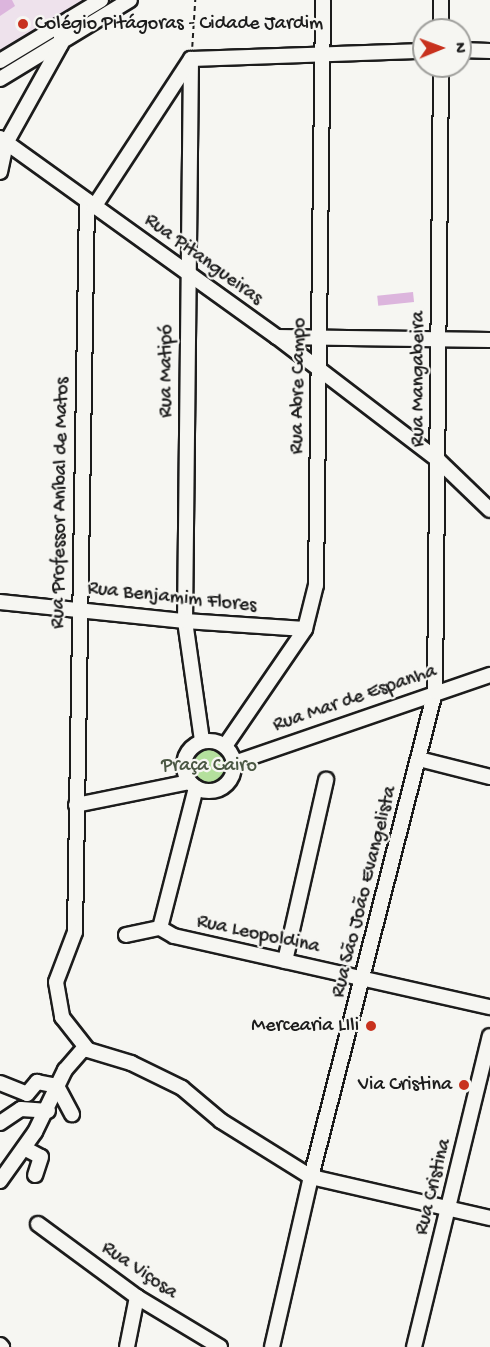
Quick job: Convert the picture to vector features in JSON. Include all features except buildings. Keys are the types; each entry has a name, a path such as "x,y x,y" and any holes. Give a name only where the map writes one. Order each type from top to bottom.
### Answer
{"street":[{"path":"0,61 101,0"},
{"path":"0,79 130,0"},
{"name":"Rua Abre Campo","path":"225,746 305,629 316,585 323,0"},
{"path":"441,0 441,18"},
{"path":"0,172 3,141 61,44 61,26"},
{"path":"91,204 191,59 412,51"},
{"path":"472,51 490,51"},
{"name":"Rua Matipó","path":"191,59 185,621 202,741"},
{"name":"Rua Mangabeira","path":"435,692 441,78"},
{"name":"Rua Pitangueiras","path":"3,141 277,337 438,460 490,510"},
{"name":"Rua Professor Aníbal de Matos","path":"85,1047 62,1017 57,1001 59,967 75,932 82,902 76,806 78,608 91,204"},
{"path":"277,337 320,340 490,340"},
{"name":"Rua Benjamim Flores","path":"0,602 78,608 185,621 305,629"},
{"name":"Rua Mar de Espanha","path":"234,762 490,675"},
{"name":"Rua São João Evangelista","path":"272,1347 311,1177 364,978 435,692"},
{"path":"76,806 192,785 209,792 223,787 232,777 234,762 225,746 202,741 185,758 192,785 160,928 126,935"},
{"path":"419,759 490,777"},
{"path":"286,954 326,780"},
{"name":"Rua Leopoldina","path":"160,928 174,936 286,954 364,978 490,1007"},
{"name":"Rua Cristina","path":"414,1347 490,1036"},
{"path":"0,1181 48,1111 65,1070 85,1047 131,1063 182,1088 221,1121 311,1177 490,1218"},
{"path":"0,1083 27,1094 36,1082 57,1086"},
{"path":"57,1086 72,1114"},
{"path":"0,1123 21,1109 48,1111"},
{"path":"24,1148 41,1157 35,1175"},
{"name":"Rua Viçosa","path":"38,1224 137,1297 220,1347"},
{"path":"127,1347 137,1297"}],"path":[{"path":"191,59 195,0"}],"shaded area":[{"name":"Colégio Pitágoras - Cidade Jardim","path":"0,0 85,0 0,52"}],"green space":[{"name":"Praça Cairo","path":"209,743 225,750 232,766 225,782 209,789 193,782 186,766 193,750"}],"place":[{"name":"Colégio Pitágoras - Cidade Jardim","path":"23,24"},
{"name":"Mercearia LIli","path":"371,1026"},
{"name":"Via Cristina","path":"464,1085"}]}
